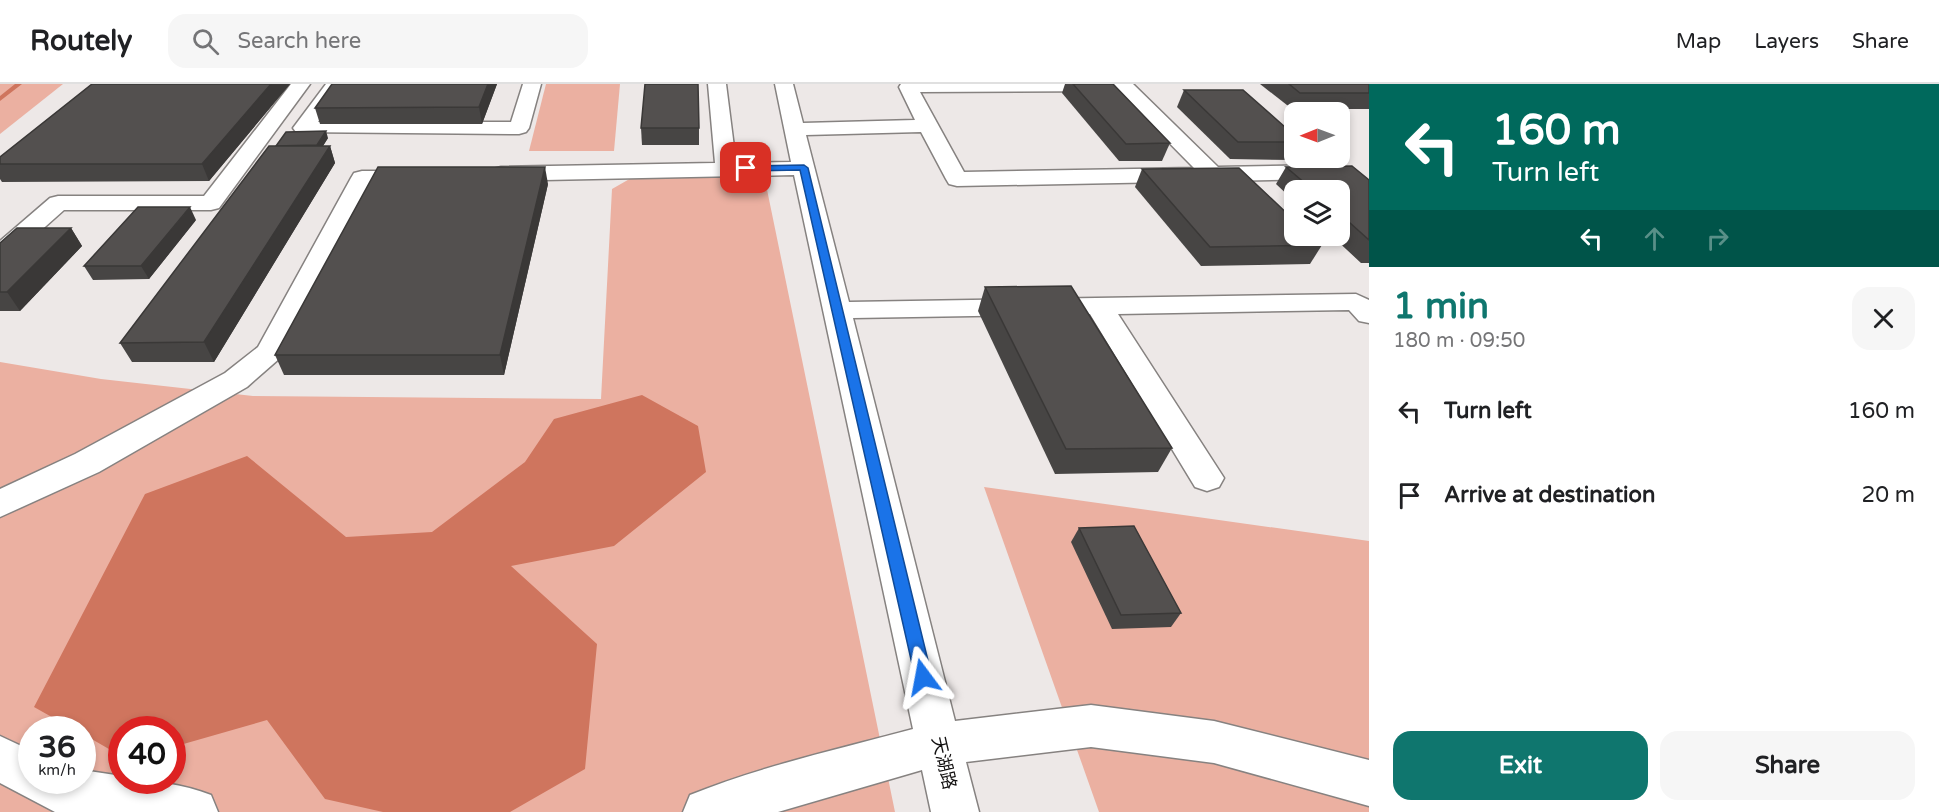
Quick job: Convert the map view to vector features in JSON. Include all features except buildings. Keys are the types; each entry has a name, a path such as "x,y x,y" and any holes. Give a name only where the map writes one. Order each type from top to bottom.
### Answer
{"street":[{"path":"0,254 58,203 211,203 301,84"},
{"path":"336,84 303,128 519,129 532,84"},
{"path":"717,84 726,169"},
{"name":"天湖路","path":"784,84 955,812"},
{"path":"1212,174 1123,85 908,87 957,179 1335,172"},
{"path":"795,129 928,126"},
{"path":"0,504 87,463 236,380 270,352 362,178 425,165 435,128"},
{"path":"471,176 804,168"},
{"path":"837,310 1356,302 1369,315"},
{"path":"1099,306 1207,478"},
{"path":"707,812 793,784 939,744 1092,726 1214,742 1369,783"},
{"path":"0,759 18,769"},
{"path":"86,794 194,812"}],"shaded area":[{"path":"0,84 63,84 0,134"},
{"path":"546,84 620,84 614,151 529,151"},
{"path":"764,175 895,812 0,812 0,362 101,379 253,396 601,399 612,189 633,177"},
{"path":"642,395 698,426 706,472 614,546 511,566 597,644 585,769 510,812 383,812 325,799 267,720 186,743 186,716 108,716 108,748 96,742 96,716 50,716 34,707 145,494 247,456 346,537 432,532 525,462 554,419"},
{"path":"984,487 1369,541 1369,812 1099,812"}],"waterway":[{"path":"0,99 19,84"}],"route":[{"path":"746,168 804,168 923,677"}]}
